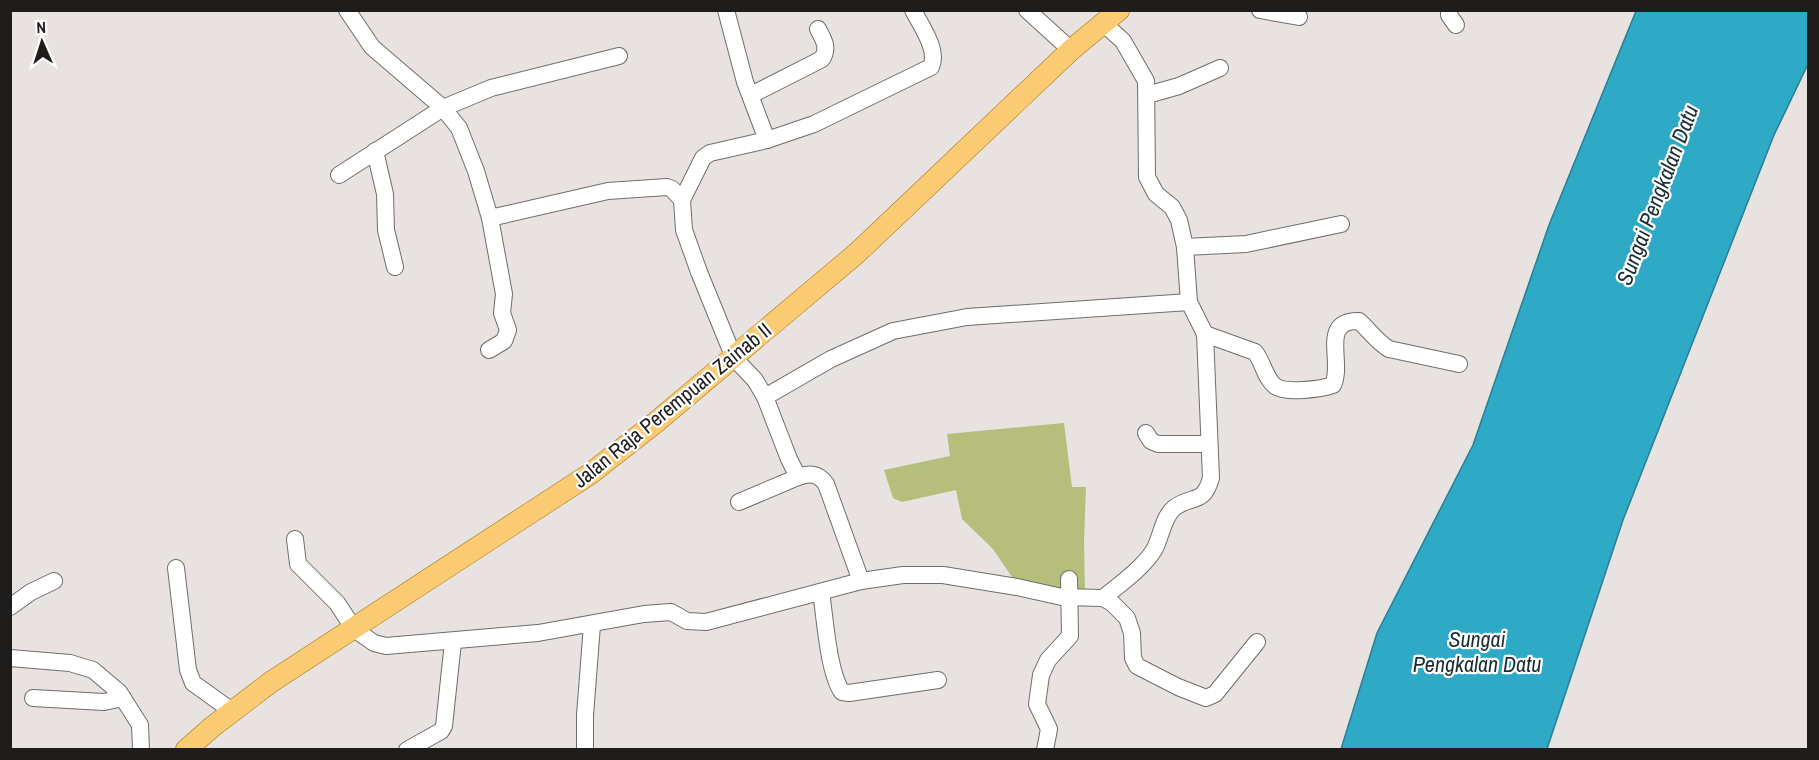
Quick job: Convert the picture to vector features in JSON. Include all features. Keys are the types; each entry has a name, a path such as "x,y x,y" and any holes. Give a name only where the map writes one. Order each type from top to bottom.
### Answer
{"main road":[{"name":"Jalan Raja Perempuan Zainab II","path":"186,750 271,682 590,474 655,423 857,253 1071,50 1111,17"}],"street":[{"path":"347,10 372,47 443,108 459,128 476,171 490,218 504,294 502,313 508,330 507,336 504,341 489,350"},
{"path":"726,10 735,48 767,140"},
{"path":"798,477 765,397 755,380 733,356 684,230 682,200 703,158 710,153 767,140 814,124 931,67 933,57 930,44 913,10"},
{"path":"1027,10 1071,50"},
{"path":"1260,10 1299,17"},
{"path":"1103,598 1142,564 1154,550 1173,509 1198,498 1207,490 1211,478 1204,334 1189,302 1185,247 1177,212 1156,194 1148,177 1146,81 1111,17"},
{"path":"751,95 822,60 826,46 818,29"},
{"path":"339,176 443,108 491,88 619,56"},
{"path":"1146,95 1179,86 1220,68"},
{"path":"375,151 385,194 386,230 395,267"},
{"path":"490,218 608,191 667,187 682,200"},
{"path":"1185,247 1246,244 1341,224"},
{"path":"765,397 831,359 893,331 967,317 1189,302"},
{"path":"1204,334 1255,352 1272,381 1276,386 1285,390 1322,389 1333,385 1337,377 1336,331 1340,325 1349,321 1359,321 1381,345 1389,349 1459,364"},
{"path":"1146,433 1151,441 1158,444 1209,444"},
{"path":"739,502 798,477 812,474 818,476 826,484 861,581"},
{"path":"295,539 298,564 337,603 354,629 374,643 386,646 538,633 644,614 671,612 687,621 706,622 861,581 903,575 943,575 1071,597 1103,598 1112,603 1127,618 1132,633 1133,658 1137,666 1174,686 1203,697 1212,696 1257,642"},
{"path":"176,568 188,670 193,682 232,711"},
{"path":"1045,750 1049,729 1036,699 1044,667 1070,636 1069,579"},
{"path":"10,607 31,592 54,581"},
{"path":"821,592 832,666 836,684 842,692 938,681"},
{"path":"585,750 585,716 592,625"},
{"path":"407,750 441,731 444,726 453,642"},
{"path":"10,658 70,663 93,669 119,692 140,725 141,750"},
{"path":"33,698 104,702 123,698"}],"green space":[{"path":"1064,423 1072,487 1086,487 1085,593 1016,583 993,549 962,519 956,490 902,502 893,498 884,470 950,456 947,434"}],"water":[{"name":"Sungai Pengkalan Datu","path":"1636,11 1808,11 1808,64 1774,135 1623,520 1547,749 1341,749 1377,633 1473,445 1549,225"}]}
